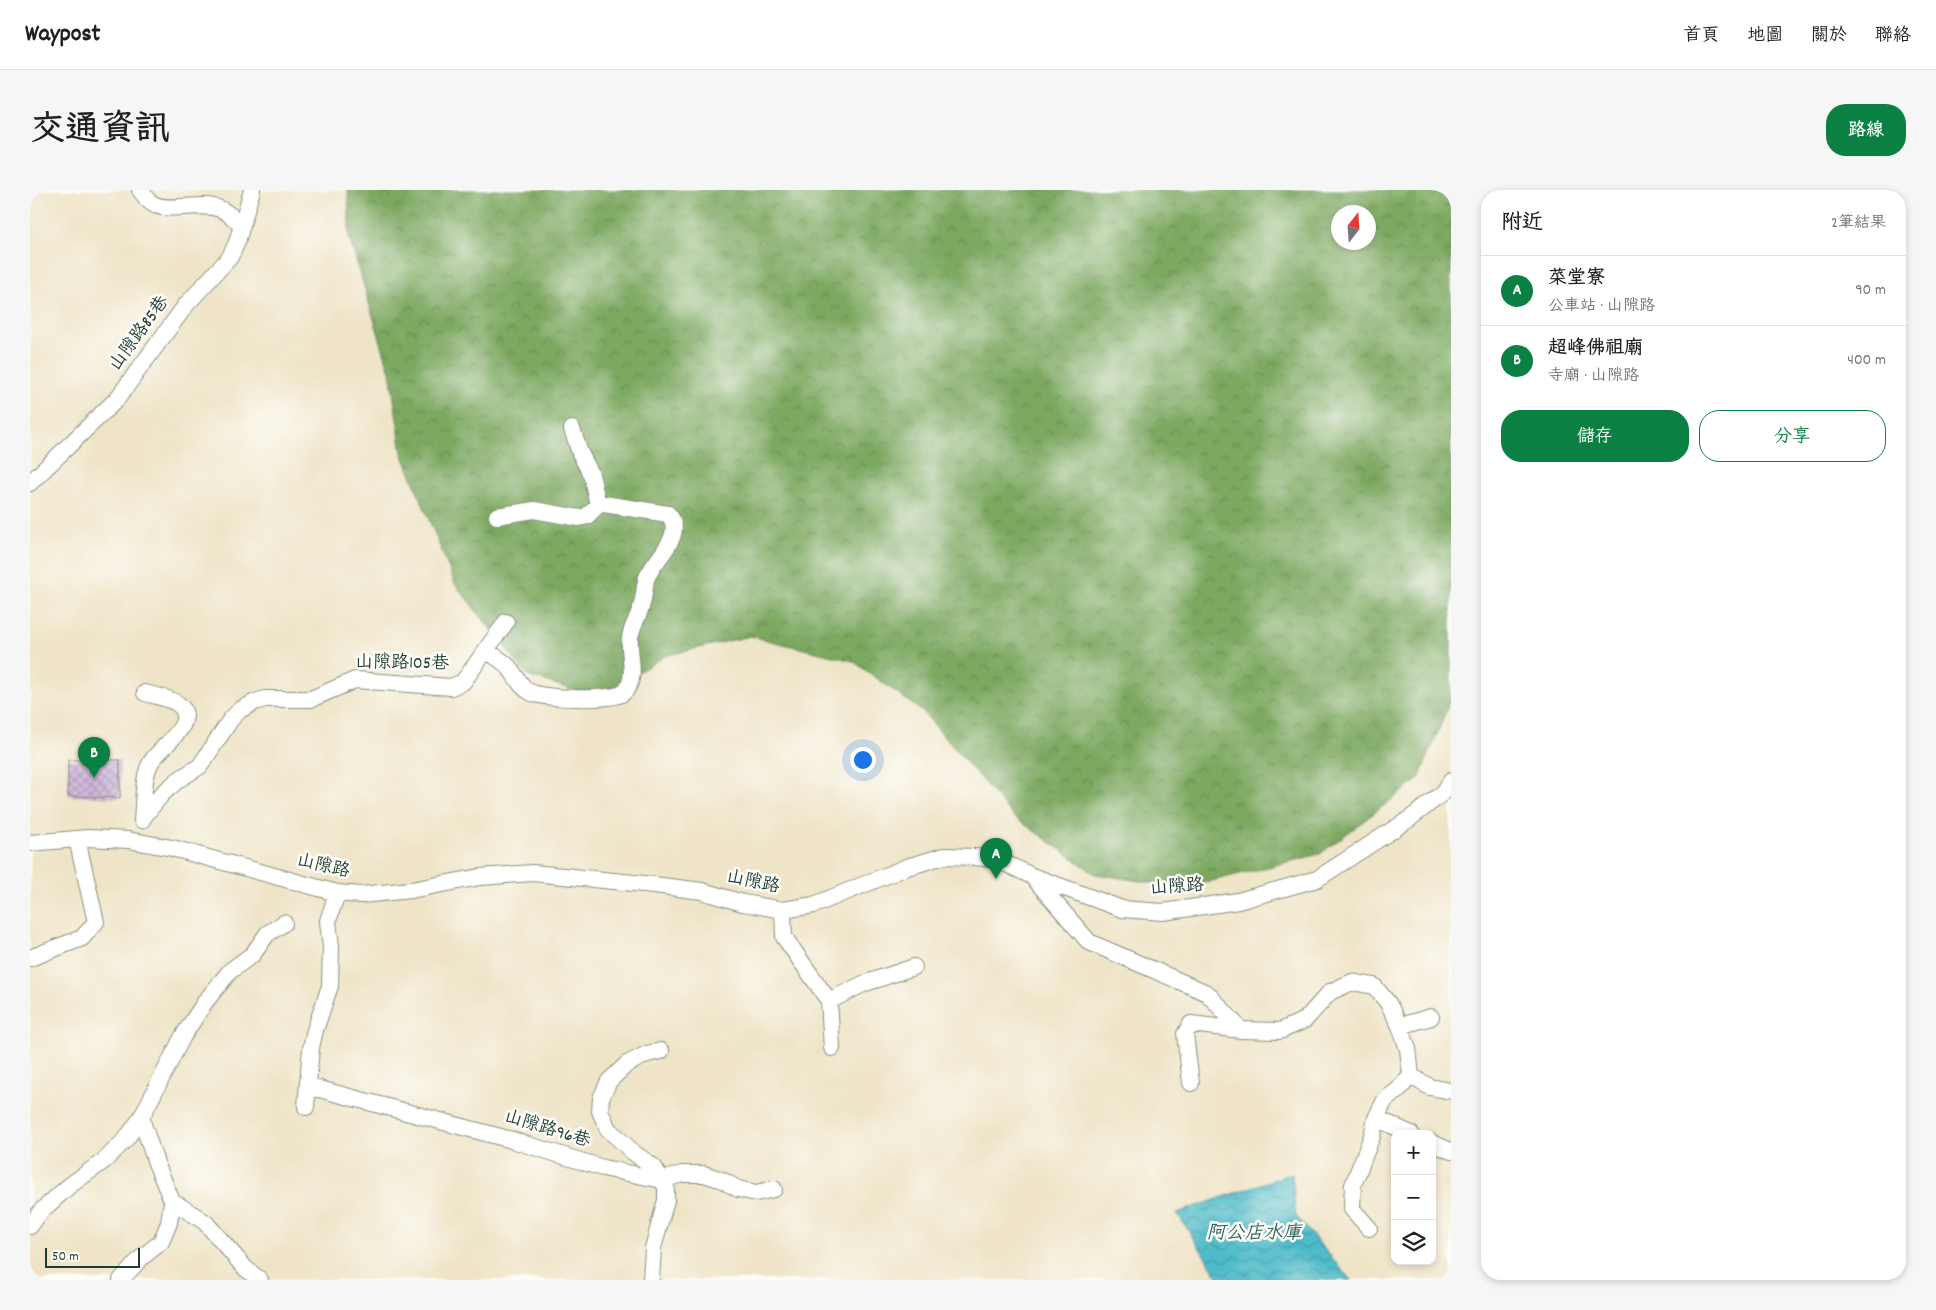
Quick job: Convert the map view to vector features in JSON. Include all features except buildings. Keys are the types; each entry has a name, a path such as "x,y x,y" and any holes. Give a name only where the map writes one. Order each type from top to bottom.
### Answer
{"street":[{"path":"140,190 148,200 161,207 207,206 220,208 242,226"},
{"name":"山隙路85巷","path":"30,483 117,399 186,305 234,251 252,190"},
{"path":"572,429 580,452 592,474 598,505"},
{"path":"486,650 508,666 525,689 531,693 570,698 614,697 622,693 629,684 632,670 630,639 632,629 641,609 646,579 668,548 673,529 671,518 668,514 614,505 598,505 587,516 579,518 534,510 498,516"},
{"name":"山隙路105巷","path":"142,819 162,794 178,780 200,766 231,718 240,710 265,699 311,699 354,680 451,687 463,682 506,622"},
{"path":"140,842 149,764 182,728 186,718 185,712 178,703 145,693"},
{"name":"山隙路","path":"30,843 88,838 140,842 172,848 337,893 361,895 411,890 480,877 534,873 702,891 742,903 783,910 814,905 907,867 944,856 996,859 1032,876 1122,909 1163,912 1238,901 1316,879 1408,820 1444,792 1451,781"},
{"path":"30,958 82,938 96,922 77,839"},
{"path":"1032,876 1089,942 1207,993 1241,1030"},
{"path":"306,1108 311,1048 330,986 331,947 328,921 337,893"},
{"path":"783,910 784,937 829,1001 832,1048"},
{"path":"30,1226 41,1211 62,1192 105,1160 126,1139 141,1118 183,1036 205,1002 230,971 253,954 267,934 284,923"},
{"path":"829,1001 863,984 914,966"},
{"path":"1190,1082 1185,1034 1191,1024 1241,1030 1280,1031 1305,1020 1330,992 1352,982 1374,986 1388,1003 1400,1026 1408,1049 1411,1076 1397,1091 1385,1100 1376,1118 1372,1136 1353,1185 1352,1209 1368,1228"},
{"path":"1400,1026 1431,1016"},
{"path":"651,1280 653,1248 666,1200 666,1187 654,1167 634,1153 608,1129 600,1111 601,1098 609,1081 628,1064 647,1054 661,1052"},
{"path":"1411,1076 1430,1087 1451,1091"},
{"name":"山隙路96巷","path":"308,1086 512,1140 603,1168 662,1180 682,1174 704,1174 722,1180 738,1189 756,1193 774,1189"},
{"path":"121,1280 141,1258 161,1242 169,1222 172,1201 156,1163 141,1118"},
{"path":"1376,1118 1402,1130"},
{"path":"1436,1145 1451,1151"},
{"path":"172,1201 206,1222 245,1268 260,1280"}],"green space":[{"path":"348,190 1451,190 1451,699 1419,779 1320,854 1184,888 1095,874 1013,816 923,712 853,661 750,636 665,656 597,697 528,676 455,584 402,453 390,372 349,237"}],"water":[{"name":"阿公店水庫","path":"1292,1173 1296,1216 1351,1280 1220,1280 1177,1213"}],"place":[{"name":"超峰佛祖廟","path":"94,778"},
{"name":"菜堂寮","path":"996,879"}]}
